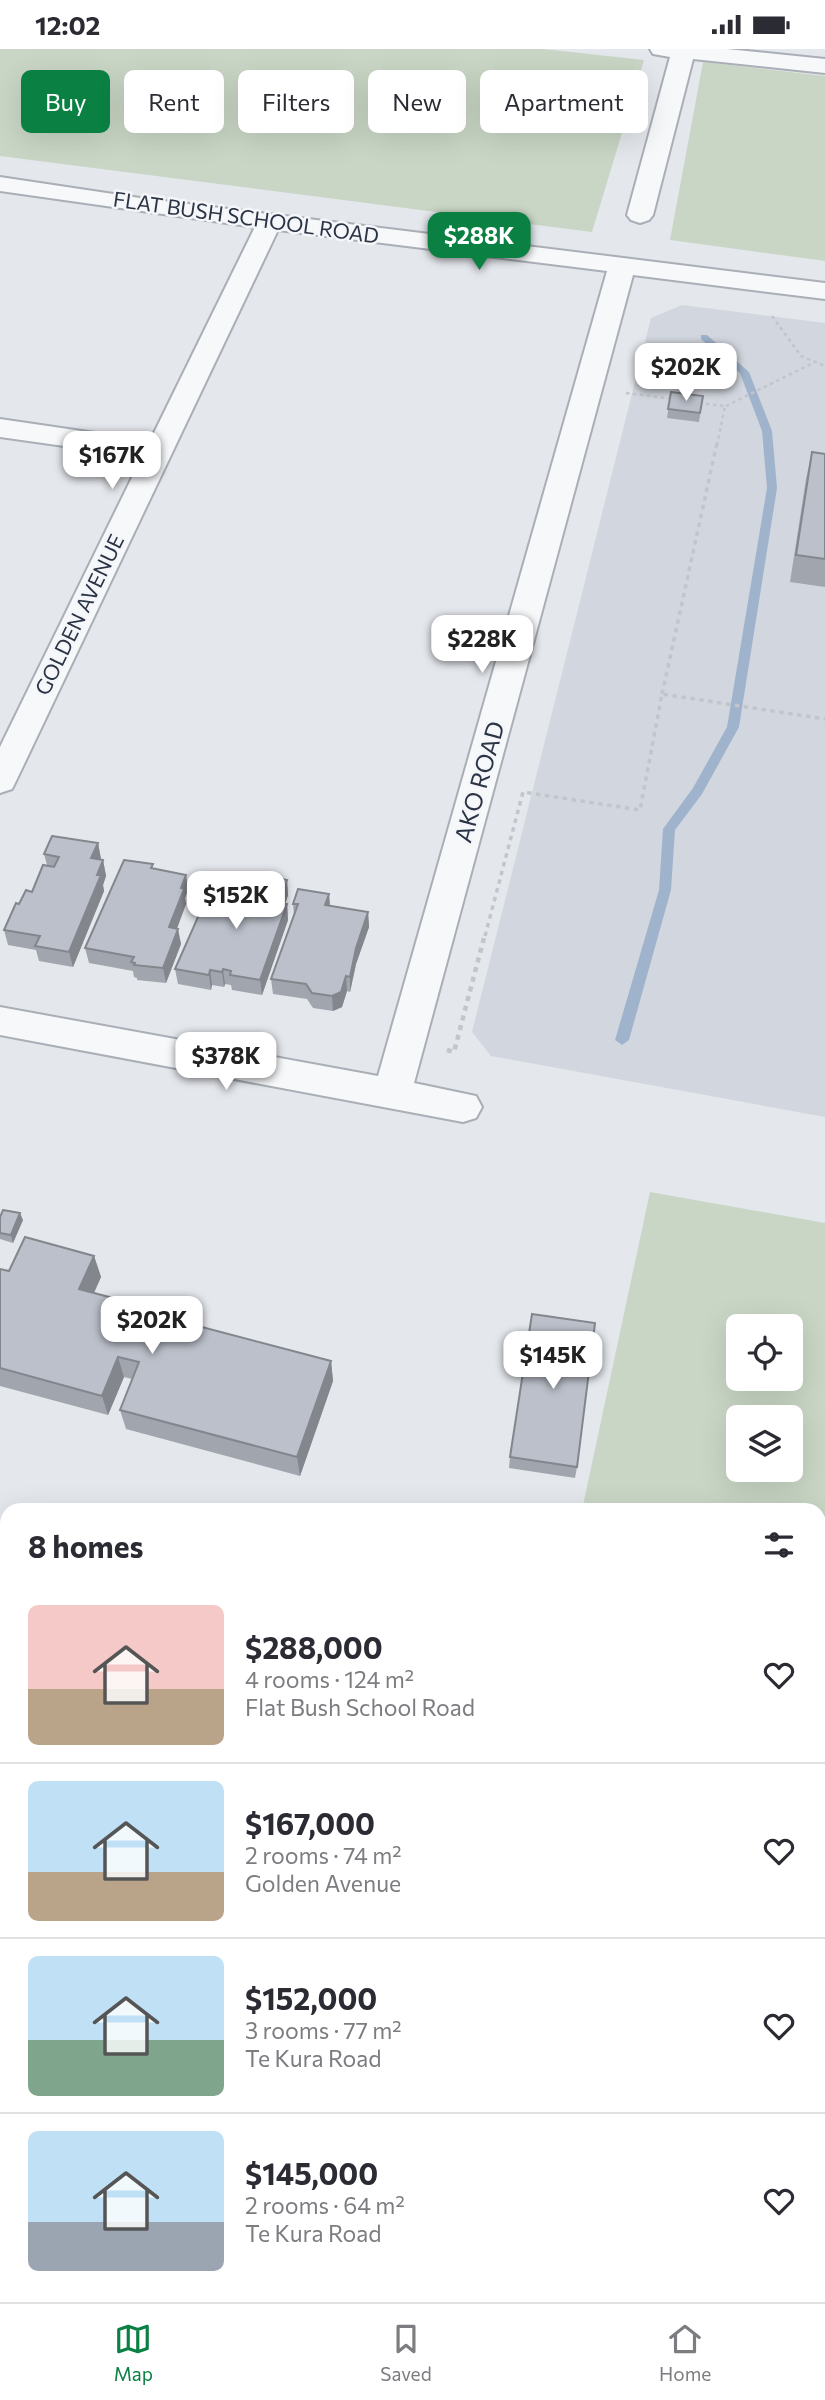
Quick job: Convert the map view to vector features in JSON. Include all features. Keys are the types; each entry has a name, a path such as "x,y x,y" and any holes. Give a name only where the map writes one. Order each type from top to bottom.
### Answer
{"street":[{"path":"640,215 676,50 825,66"},
{"name":"FLAT BUSH SCHOOL ROAD","path":"0,184 140,205 825,291"},
{"name":"GOLDEN AVENUE","path":"0,781 270,221"},
{"name":"AKO ROAD","path":"392,1094 621,267"},
{"path":"0,428 158,451"},
{"path":"0,1021 463,1107"}],"path":[{"path":"771,315 793,348 813,363 825,366"},
{"path":"688,401 725,407 813,363"},
{"path":"626,393 676,400"},
{"path":"443,1050 454,1052 523,792 640,810 662,694 725,407"},
{"path":"662,694 825,719"}],"shaded area":[{"path":"682,305 825,323 825,1117 491,1056 472,1032 651,318"}],"green space":[{"path":"0,49 544,49 644,60 641,70 480,70 480,133 622,133 592,232 0,156"},
{"path":"703,62 825,76 825,261 670,240"},
{"path":"650,1192 825,1223 825,1503 583,1503"}],"building":[{"path":"671,392 703,396 700,413 668,409"},
{"path":"812,452 825,454 825,559 796,555"},
{"path":"52,836 98,843 91,858 103,860 97,875 101,875 69,952 35,946 40,936 4,930 16,903 19,904 26,890 32,892 43,865 54,867 59,857 44,854"},
{"path":"124,860 153,864 151,868 186,875 181,888 184,889 169,927 178,929 163,968 134,965 135,963 131,962 134,957 85,948"},
{"path":"258,875 287,880 279,903 287,904 260,980 230,975 231,971 223,969 222,972 210,970 209,975 175,969 209,892 239,897 243,887 253,888"},
{"path":"298,889 329,894 325,905 368,912 350,977 346,976 341,992 332,996 312,993 306,984 271,979 298,904 293,904"},
{"path":"3,1210 20,1213 11,1235 0,1233"},
{"path":"25,1237 94,1256 79,1289 162,1311 160,1316 331,1361 297,1457 120,1410 139,1362 118,1357 102,1396 0,1368 0,1269 9,1271"},
{"path":"532,1314 595,1323 577,1467 510,1457"}],"waterway":[{"path":"622,1040 665,890 669,829 698,791 733,727 772,488 767,431 744,372 704,337"}]}
